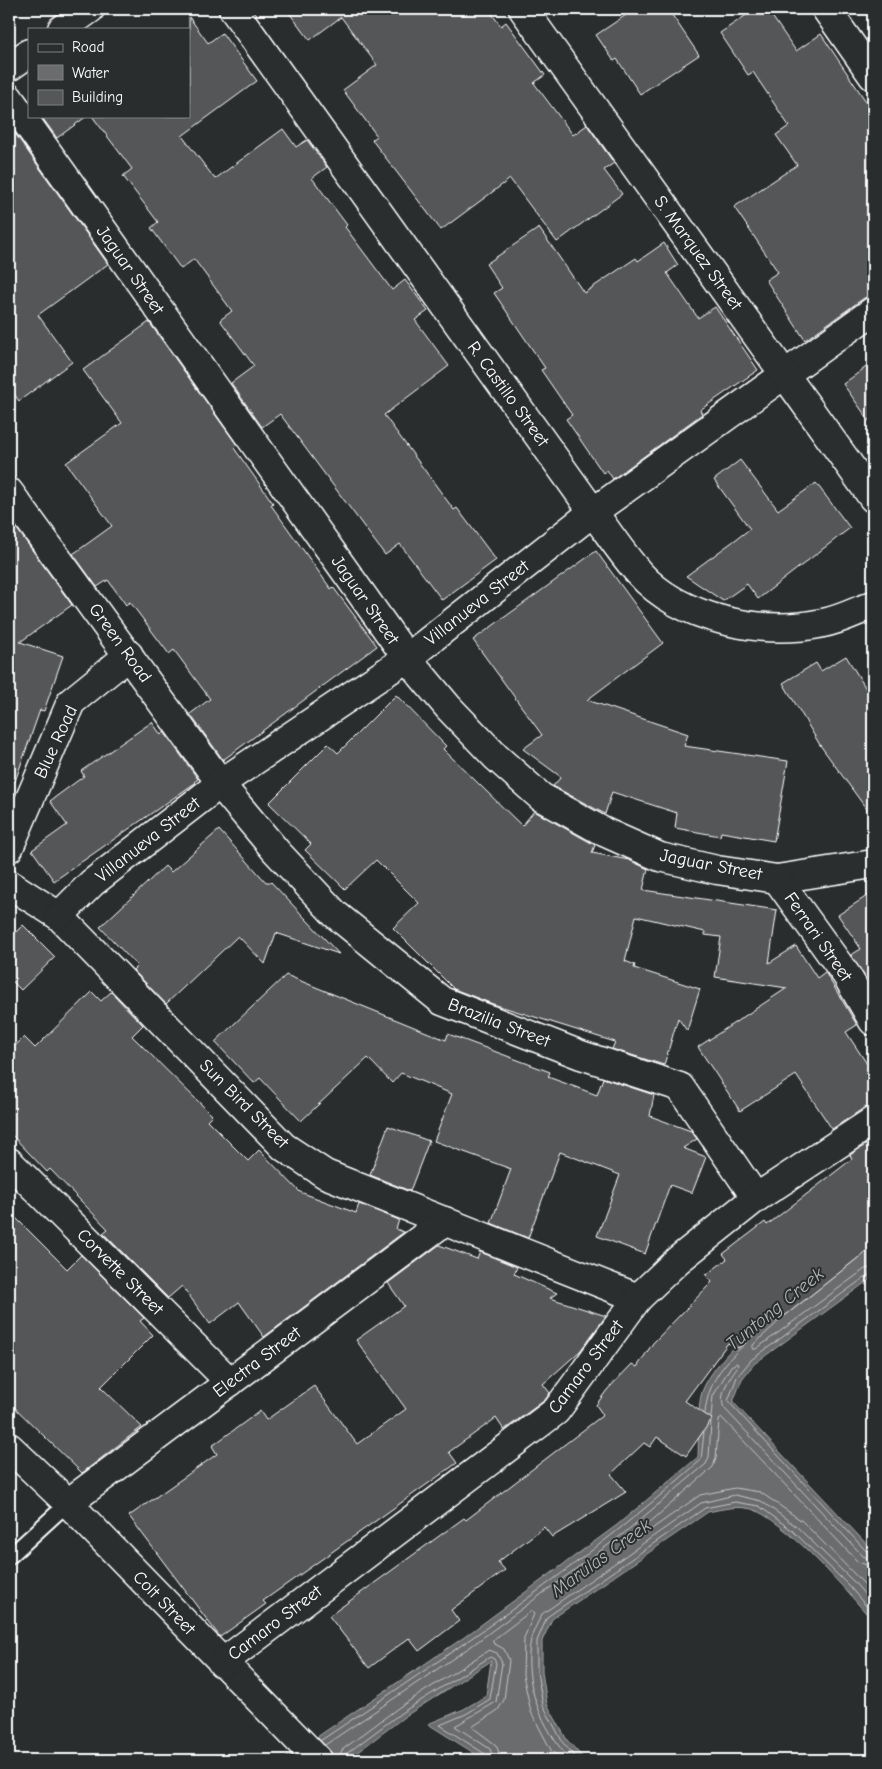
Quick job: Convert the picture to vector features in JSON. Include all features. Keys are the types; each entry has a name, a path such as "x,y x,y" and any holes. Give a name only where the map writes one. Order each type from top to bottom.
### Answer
{"street":[{"path":"63,28 90,9"},
{"name":"R. Castillo Street","path":"233,9 593,512 640,574 679,604 726,622 774,629 824,623 873,605"},
{"name":"S. Marquez Street","path":"523,9 873,498"},
{"path":"826,9 873,76"},
{"path":"9,67 28,54"},
{"name":"Jaguar Street","path":"9,98 407,658 448,707 496,757 541,797 604,832 660,857 717,870 777,878 873,864"},
{"name":"Villanueva Street","path":"59,916 92,883 407,658 593,512 873,311"},
{"name":"Green Road","path":"9,492 225,789"},
{"name":"Blue Road","path":"9,848 72,702 129,656"},
{"name":"Brazilia Street","path":"225,789 276,851 335,914 442,1001 581,1055 680,1087 756,1198"},
{"name":"Ferrari Street","path":"777,878 847,976 873,1021"},
{"name":"Sun Bird Street","path":"9,884 59,916 284,1147 325,1174 638,1298"},
{"name":"Camaro Street","path":"222,1663 556,1411 638,1298 678,1260 756,1198 873,1121"},
{"name":"Corvette Street","path":"9,1162 230,1382"},
{"name":"Electra Street","path":"68,1503 445,1221"},
{"name":"Colt Street","path":"9,1447 68,1503 318,1760"}],"lane":[{"path":"9,1557 68,1503"}],"water":[{"path":"873,1233 873,1277 754,1364 742,1379 733,1402 873,1551 873,1621 803,1546 771,1520 757,1511 745,1508 708,1512 552,1619 542,1641 542,1672 547,1704 567,1740 585,1760 485,1760 428,1724 464,1709 486,1696 491,1661 404,1717 347,1760 283,1760 463,1638 617,1525 698,1457 700,1398 712,1372 752,1329 778,1306"}],"building":[{"path":"286,9 488,9 501,26 506,22 545,75 534,83 573,135 587,125 614,163 604,170 622,194 557,242 510,179 441,230 372,140 377,136 343,90 377,65 341,17 310,40"},
{"path":"635,9 668,9 699,55 640,94 617,59 614,61 596,35"},
{"path":"755,9 767,9 796,51 821,34 873,112 873,296 864,298 805,340 766,280 778,272 734,207 797,165 776,135 789,126 753,72 748,75 720,33"},
{"path":"189,17 208,43 222,33 257,81 182,136 215,179 283,129 296,147 307,140 327,167 312,178 347,225 345,227 392,290 405,280 428,311 415,320 449,366 384,415 454,510 457,508 496,560 442,600 400,544 385,555 280,414 262,427 231,383 254,366 220,320 232,311 194,259 181,269 151,228 158,222 123,176 132,169 94,118 190,118"},
{"path":"42,118 84,118 57,138"},
{"path":"9,125 108,264 38,315 72,362 19,401 9,387"},
{"path":"539,228 584,293 636,258 638,261 664,243 678,265 667,273 698,318 715,307 758,370 700,410 702,414 613,479 607,470 603,473 566,419 572,415 541,370 545,368 494,293 502,288 486,264"},
{"path":"149,322 237,445 234,448 273,503 271,505 331,589 333,587 377,646 223,760 190,714 210,699 174,650 169,654 130,602 126,605 108,580 97,587 73,554 112,526 66,463 122,423 83,370"},
{"path":"873,362 873,426 843,384"},
{"path":"740,460 778,510 816,483 850,528 758,599 747,584 723,601 686,576 750,529 714,480"},
{"path":"9,518 72,605 20,642 63,656 44,711 40,710 13,787 9,786"},
{"path":"596,551 663,643 587,700 688,734 684,746 788,761 774,841 721,832 720,836 675,828 677,813 612,792 605,814 553,786 561,777 523,749 542,735 473,640"},
{"path":"846,656 873,700 873,818 820,745 783,683 816,663 821,671"},
{"path":"396,695 446,746 443,749 522,826 534,811 595,845 592,853 629,860 648,869 643,890 777,910 769,963 796,946 817,978 825,972 857,1025 846,1032 873,1073 873,1106 864,1108 832,1129 796,1075 740,1111 698,1047 787,988 715,977 721,937 705,935 705,932 636,916 625,961 635,965 634,968 700,989 687,1031 678,1018 664,1065 612,1049 615,1042 490,1003 454,989 393,928 419,903 376,860 345,889 305,850 311,844 269,803 328,744 338,753"},
{"path":"152,722 161,735 164,732 198,779 195,783 54,881 32,850 67,825 50,801 84,776 81,771"},
{"path":"219,830 266,882 271,882 339,954 276,933 265,964 238,936 166,1004 133,970 137,966 100,927 165,866 171,872"},
{"path":"873,892 873,990 851,955 861,949 838,915"},
{"path":"23,925 55,957 21,990 9,978 9,939"},
{"path":"286,975 446,1040 448,1034 550,1072 548,1077 597,1095 603,1078 654,1095 650,1116 691,1131 697,1139 683,1148 706,1157 692,1193 670,1185 645,1254 597,1236 620,1175 560,1152 528,1238 491,1223 511,1169 434,1141 452,1094 401,1073 392,1083 368,1058 301,1121 260,1078 254,1083 215,1042"},
{"path":"92,992 101,1001 111,992 143,1025 132,1036 212,1115 207,1120 248,1161 259,1150 300,1192 356,1213 359,1204 399,1220 396,1229 404,1232 264,1337 239,1302 210,1324 182,1286 168,1298 103,1233 108,1229 50,1169 47,1172 9,1132 9,1052 24,1037 35,1048"},
{"path":"388,1126 429,1141 410,1191 370,1175"},
{"path":"873,1140 873,1246 777,1322 774,1318 738,1348 728,1343 685,1401 712,1419 686,1456 657,1437 650,1447 644,1443 611,1474 626,1492 552,1537 544,1527 498,1562 505,1570 451,1610 459,1621 419,1651 409,1638 369,1668 329,1616 464,1518 466,1520 603,1415 596,1405 607,1390 632,1364 637,1367 653,1343 712,1282 706,1275 727,1259 723,1254 765,1222 767,1225 852,1159 850,1155"},
{"path":"9,1211 67,1269 81,1255 144,1318 140,1321 153,1335 101,1387 142,1427 82,1473 9,1402"},
{"path":"439,1245 477,1259 480,1252 517,1267 514,1274 557,1293 550,1298 606,1316 580,1351 543,1384 550,1393 545,1400 504,1430 496,1418 449,1452 457,1463 263,1601 266,1604 220,1637 129,1516 217,1454 212,1446 260,1411 266,1420 314,1386 357,1444 406,1409 356,1340 404,1306 388,1283"}],"water label":[{"name":"Tuntong Creek","path":"775,1309"},
{"name":"Marulas Creek","path":"601,1558"}]}
